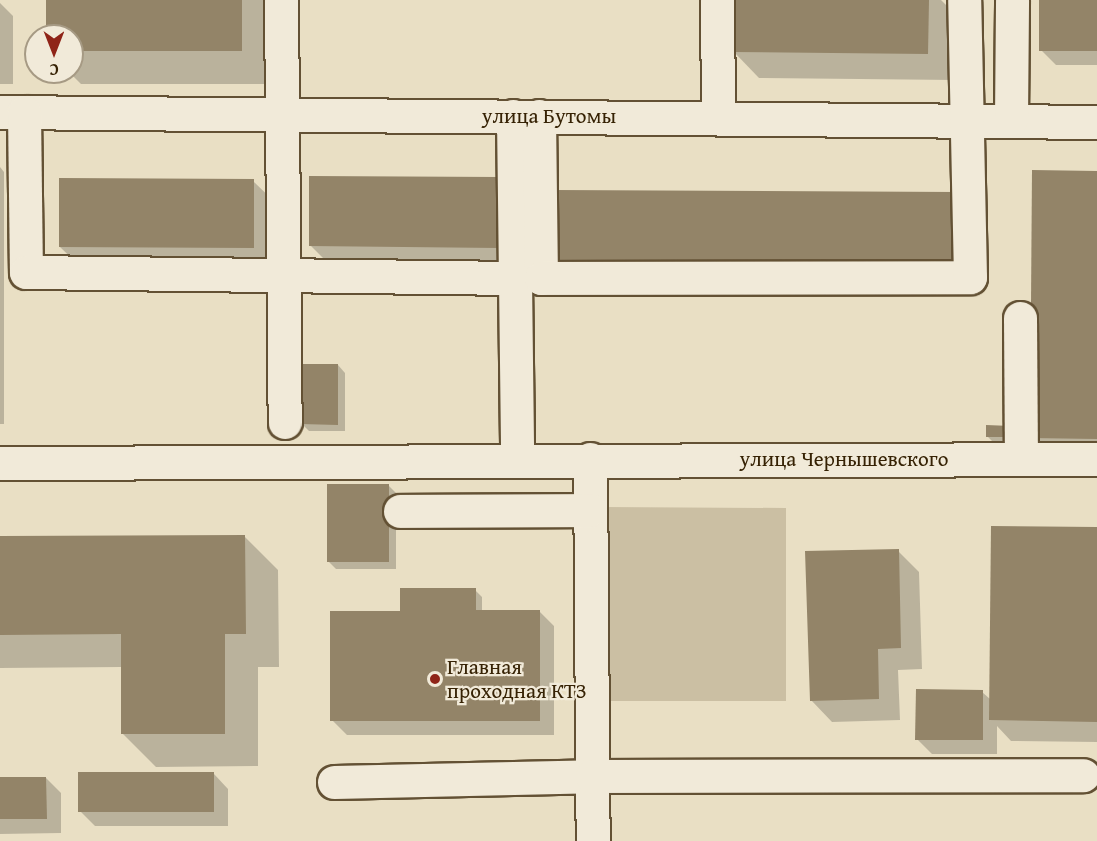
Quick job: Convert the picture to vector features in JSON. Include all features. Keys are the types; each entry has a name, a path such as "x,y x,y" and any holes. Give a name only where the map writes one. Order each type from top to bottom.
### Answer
{"street":[{"path":"281,0 280,114 285,422"},
{"path":"717,0 718,117"},
{"path":"526,116 541,278 970,277 964,119 964,0"},
{"path":"1011,119 1012,0"},
{"path":"12,112 26,272 516,278"},
{"name":"улица Бутомы","path":"12,112 1011,119 1097,122"},
{"path":"518,459 516,278 526,116"},
{"path":"1020,318 1021,459"},
{"name":"улица Чернышевского","path":"0,463 518,459 1097,459"},
{"path":"590,459 593,841"},
{"path":"400,511 590,510"},
{"path":"334,782 592,776 1083,776"}],"shaded area":[{"path":"603,507 786,508 786,701 604,701"}],"building":[{"path":"46,0 242,0 242,51 84,51 84,24 46,24"},
{"path":"732,0 929,0 928,54 731,52"},
{"path":"1039,0 1097,0 1097,51 1039,51"},
{"path":"1032,170 1097,171 1097,439 1030,438"},
{"path":"309,176 499,177 499,248 309,246"},
{"path":"59,178 254,179 254,248 59,247"},
{"path":"554,190 956,192 955,265 553,263"},
{"path":"301,364 338,364 338,425 301,424"},
{"path":"986,425 1011,426 1010,437 986,437"},
{"path":"327,484 389,484 389,562 327,562"},
{"path":"991,526 1097,527 1097,722 989,720"},
{"path":"245,535 246,634 225,634 225,734 121,734 121,634 0,635 0,536"},
{"path":"899,549 901,648 878,649 879,699 810,701 805,551"},
{"name":"Главная проходная КТЗ","path":"400,588 476,588 476,610 540,610 540,721 330,721 330,611 400,611"},
{"path":"916,689 983,690 983,740 915,740"},
{"path":"78,772 214,772 214,812 78,812"},
{"path":"0,777 46,777 47,819 0,819"}],"place":[{"name":"Главная проходная КТЗ","path":"435,679"}]}
